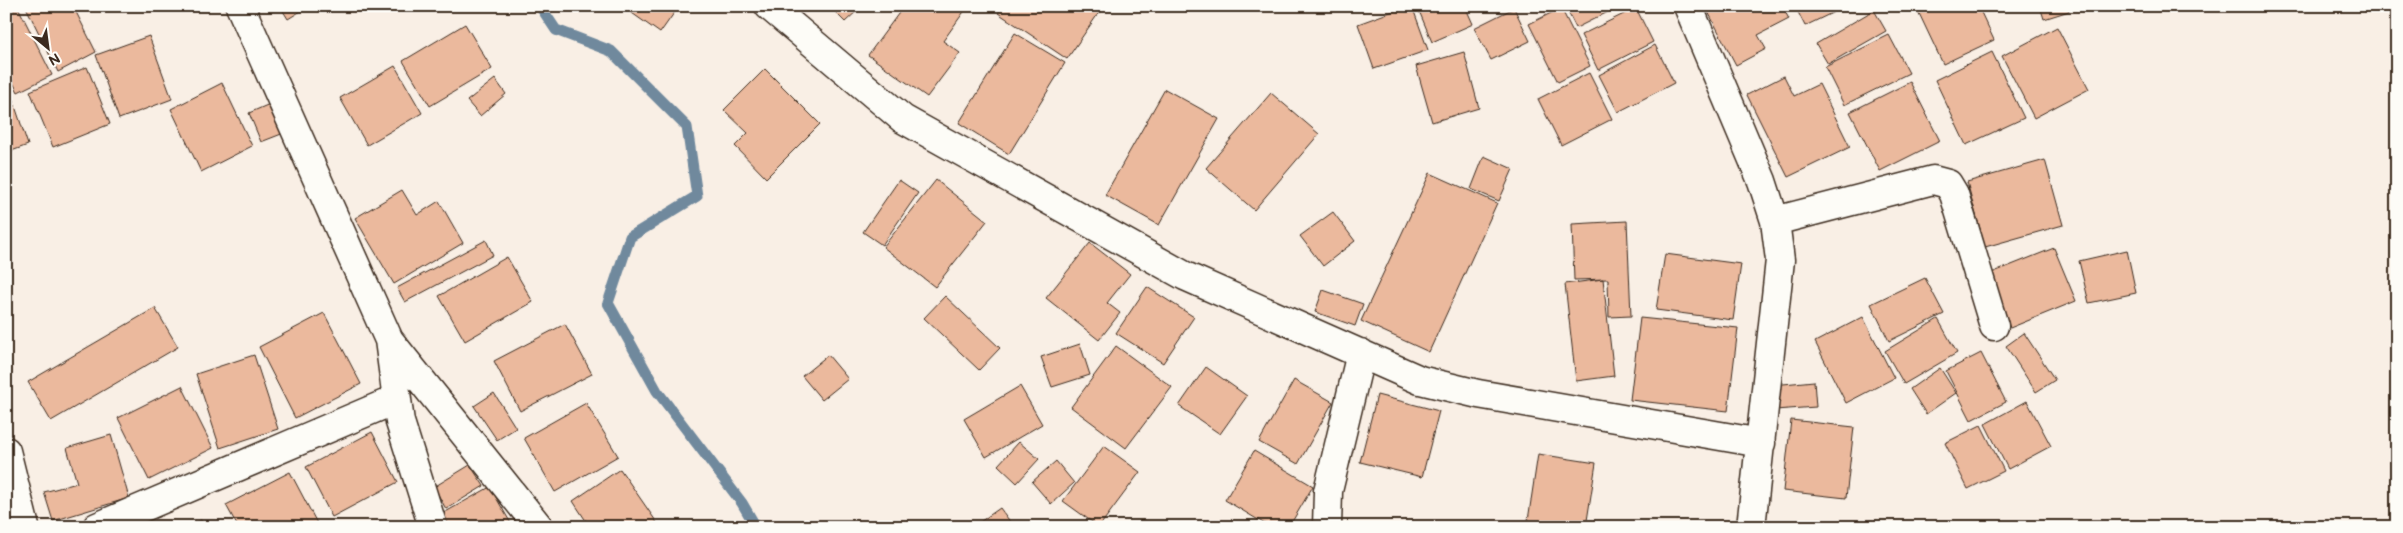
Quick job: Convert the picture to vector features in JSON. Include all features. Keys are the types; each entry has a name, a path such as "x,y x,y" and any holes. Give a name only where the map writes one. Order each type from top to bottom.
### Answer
{"street":[{"path":"240,6 388,340 539,527"},
{"path":"769,6 903,119 1185,276 1420,380 1478,394 1761,443"},
{"path":"1688,6 1762,181 1775,221 1780,260 1752,527"},
{"path":"1775,221 1933,180 1948,184 1954,194 1994,326"},
{"path":"388,340 400,422 433,527"},
{"path":"1327,527 1328,491 1361,353"},
{"path":"96,527 397,399"},
{"path":"6,451 25,527"}],"building":[{"path":"73,6 96,52 58,72 26,7"},
{"path":"280,6 309,6 288,19"},
{"path":"622,6 679,6 660,33"},
{"path":"829,6 855,6 859,9 845,22"},
{"path":"904,6 968,6 943,41 960,53 927,97 868,55"},
{"path":"1003,6 1092,6 1100,11 1067,59 998,13"},
{"path":"1407,6 1412,6 1428,50 1374,69 1358,24"},
{"path":"1417,6 1465,6 1473,24 1432,42"},
{"path":"1565,6 1620,6 1576,28"},
{"path":"1705,6 1782,6 1789,19 1758,35 1766,49 1736,65"},
{"path":"1795,6 1834,6 1836,11 1805,26"},
{"path":"1923,6 1978,6 1994,40 1943,64 1917,9"},
{"path":"2040,6 2067,6 2069,11 2044,19"},
{"path":"18,7 52,75 18,92 6,69 6,13"},
{"path":"1514,8 1530,41 1491,60 1474,28"},
{"path":"1561,8 1590,66 1558,82 1529,24"},
{"path":"1636,8 1653,42 1598,70 1581,35"},
{"path":"1874,10 1886,31 1828,64 1816,44"},
{"path":"465,24 492,69 430,106 403,61"},
{"path":"2057,27 2089,89 2034,118 2002,56"},
{"path":"1015,33 1065,63 1009,154 959,123"},
{"path":"1889,35 1909,73 1844,105 1825,67"},
{"path":"149,36 172,99 119,119 96,55"},
{"path":"1655,45 1674,83 1618,112 1599,75"},
{"path":"1464,52 1479,108 1432,122 1416,66"},
{"path":"1992,52 2024,118 1966,145 1935,80"},
{"path":"395,66 422,113 367,145 340,98"},
{"path":"87,67 110,124 53,147 30,91"},
{"path":"765,69 820,124 766,178 735,146 748,133 724,110"},
{"path":"1589,73 1612,119 1561,145 1538,99"},
{"path":"1784,76 1794,96 1819,84 1850,147 1788,177 1747,95"},
{"path":"495,79 506,94 480,116 467,101"},
{"path":"1910,82 1940,141 1880,171 1850,112"},
{"path":"222,83 252,146 201,172 171,109"},
{"path":"1165,89 1219,119 1159,225 1105,195"},
{"path":"1271,93 1319,134 1254,210 1206,168"},
{"path":"12,97 28,145 6,153 6,99"},
{"path":"272,103 284,133 261,142 249,113"},
{"path":"1484,156 1513,169 1499,201 1471,189"},
{"path":"2045,160 2063,225 1985,247 1967,182"},
{"path":"1430,173 1497,203 1429,352 1361,321"},
{"path":"899,180 918,193 882,245 863,232"},
{"path":"936,180 987,221 935,287 883,247"},
{"path":"402,190 417,215 439,201 463,243 394,284 355,218"},
{"path":"1333,212 1355,241 1323,266 1300,236"},
{"path":"1627,221 1631,316 1609,317 1608,279 1574,280 1572,224"},
{"path":"486,240 493,255 405,302 397,288"},
{"path":"1090,243 1130,274 1107,303 1120,313 1099,340 1046,298"},
{"path":"2054,248 2076,301 2010,328 1989,274"},
{"path":"2127,250 2136,293 2089,303 2079,261"},
{"path":"1665,254 1741,264 1733,320 1656,310"},
{"path":"507,257 533,302 465,341 439,296"},
{"path":"1925,278 1944,314 1889,341 1871,304"},
{"path":"1603,279 1614,376 1576,381 1565,284"},
{"path":"1147,287 1194,317 1163,363 1116,333"},
{"path":"1323,290 1363,304 1355,326 1315,312"},
{"path":"945,296 1000,348 979,370 924,318"},
{"path":"155,308 178,347 51,421 28,382"},
{"path":"324,313 361,384 295,418 259,347"},
{"path":"1863,317 1894,378 1846,403 1815,342"},
{"path":"1640,318 1738,328 1728,411 1630,400"},
{"path":"1938,319 1957,353 1904,384 1885,351"},
{"path":"565,324 592,374 520,411 494,361"},
{"path":"2024,333 2055,380 2036,392 2006,346"},
{"path":"1080,344 1090,375 1052,387 1041,357"},
{"path":"1116,346 1172,387 1126,448 1071,407"},
{"path":"1981,353 2006,402 1971,420 1946,371"},
{"path":"254,355 278,429 220,448 196,374"},
{"path":"828,355 848,379 822,400 802,376"},
{"path":"1206,367 1247,396 1220,434 1179,406"},
{"path":"1940,368 1956,393 1926,414 1910,389"},
{"path":"1294,380 1333,402 1298,464 1259,442"},
{"path":"1814,381 1816,407 1775,410 1773,385"},
{"path":"182,386 213,448 149,480 118,418"},
{"path":"1020,386 1042,424 986,457 964,419"},
{"path":"494,393 516,428 497,440 474,406"},
{"path":"1377,395 1439,411 1422,477 1360,462"},
{"path":"2027,401 2051,446 2008,469 1985,424"},
{"path":"586,403 618,456 555,492 524,438"},
{"path":"1791,420 1854,427 1846,498 1783,491"},
{"path":"1981,425 2004,471 1968,489 1945,443"},
{"path":"372,432 398,482 332,517 306,467"},
{"path":"111,435 129,498 53,521 44,492 77,483 67,448"},
{"path":"1019,442 1039,459 1017,483 998,465"},
{"path":"1104,446 1140,472 1099,527 1063,501"},
{"path":"1254,451 1313,486 1289,527 1270,527 1225,500"},
{"path":"1538,454 1596,463 1586,527 1527,527"},
{"path":"1056,461 1074,483 1051,504 1032,482"},
{"path":"470,465 484,486 446,509 434,487"},
{"path":"620,469 660,527 590,527 573,501"},
{"path":"290,472 319,527 238,527 226,505"},
{"path":"490,487 513,527 449,527 442,514"},
{"path":"1000,508 1014,527 979,527 977,524"},
{"path":"201,520 204,527 188,527"},
{"path":"1442,524 1495,524 1495,527 1442,527"}],"waterway":[{"path":"540,6 556,30 611,51 687,127 697,196 630,237 608,303 657,391 742,503 756,527"}]}
